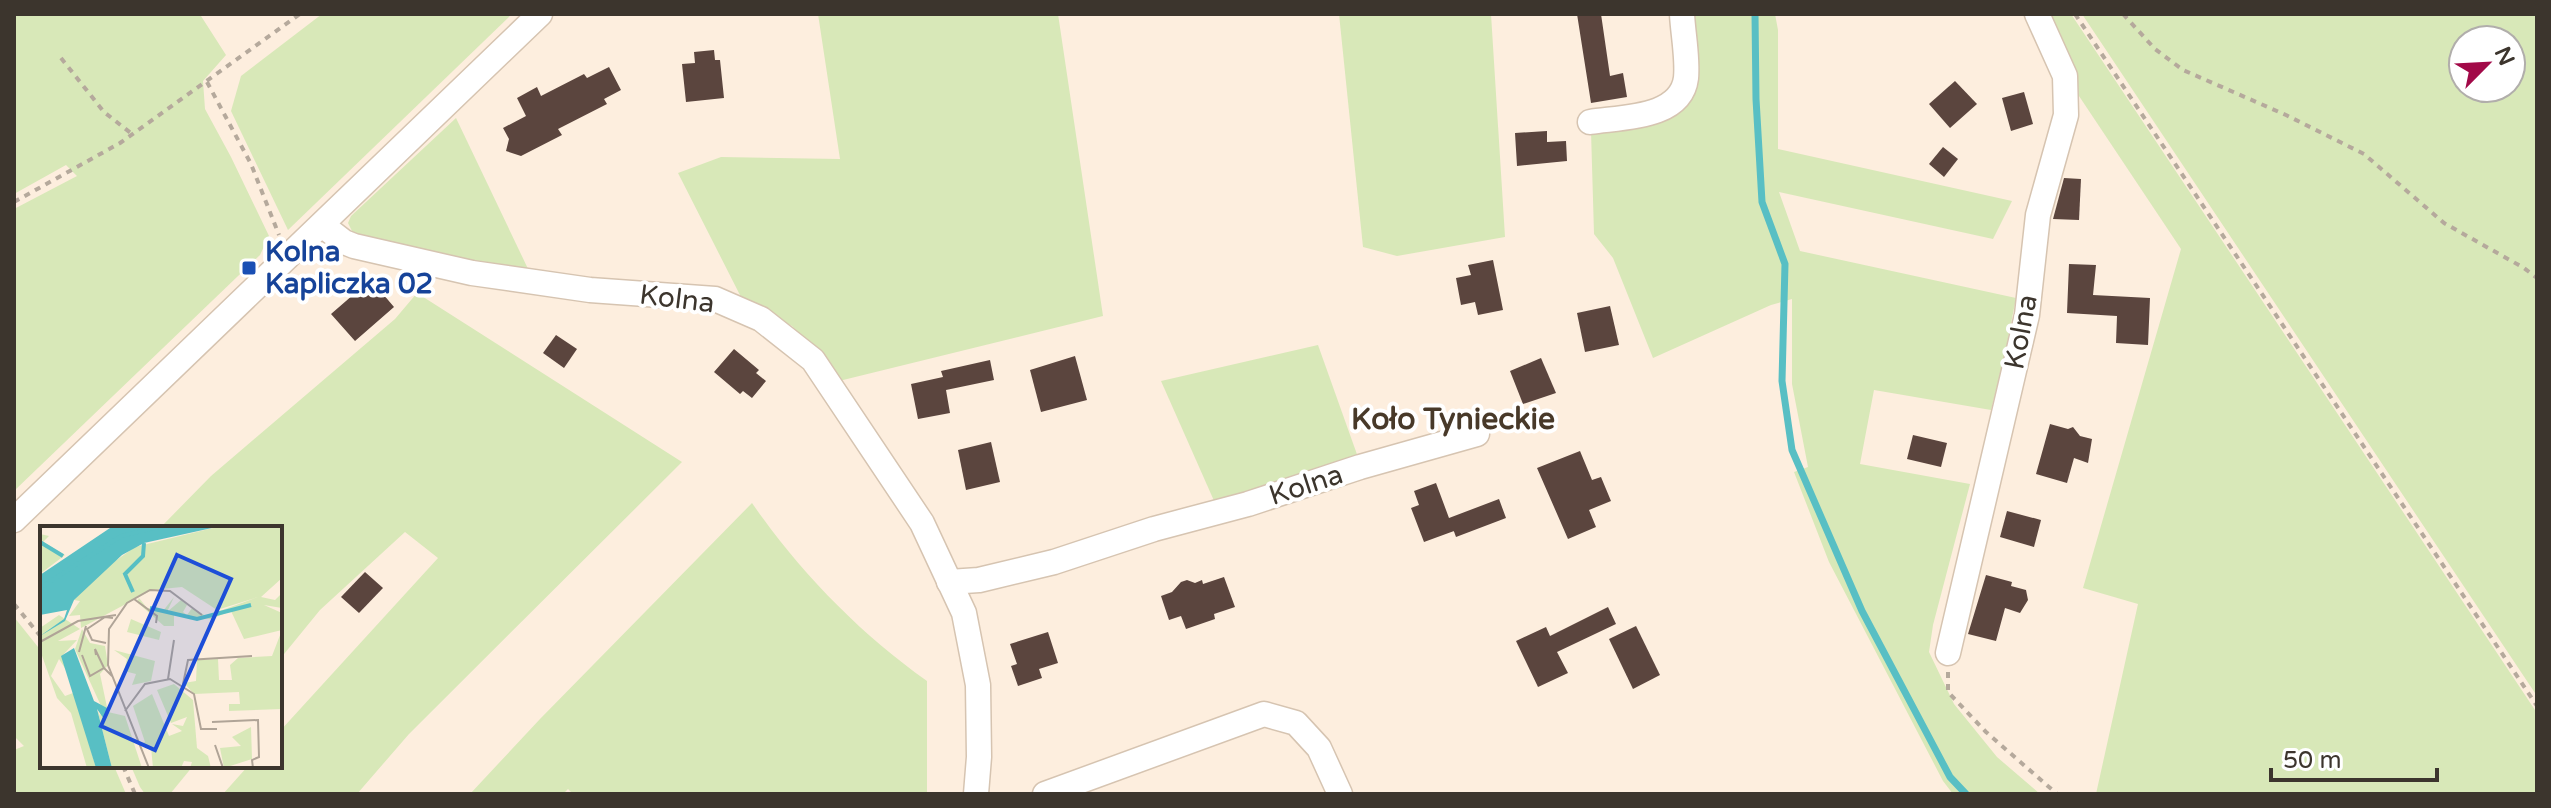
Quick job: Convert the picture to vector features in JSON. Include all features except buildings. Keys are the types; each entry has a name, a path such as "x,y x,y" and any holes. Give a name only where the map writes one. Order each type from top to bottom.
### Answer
{"street":[{"path":"14,520 540,14"},
{"path":"1590,122 1662,111 1672,103 1686,80 1682,14"},
{"name":"Kolna","path":"1948,653 2027,315 2038,215 2066,115 2065,76 2037,14"},
{"name":"Kolna","path":"322,225 354,246 472,273 590,290 715,299 761,319 813,360 922,523 964,613 978,685 982,792"},
{"name":"Kolna","path":"949,582 979,580 1054,562 1154,529 1248,504 1360,467 1477,434"},
{"path":"1045,794 1264,714 1296,723 1319,748 1340,794"}],"path":[{"path":"14,202 132,134 300,14"},
{"path":"2075,14 2537,706"},
{"path":"2123,14 2155,49 2183,70 2286,115 2364,154 2444,223 2537,278"},
{"path":"61,58 104,112 132,134"},
{"path":"207,82 251,164 277,232 293,252"},
{"path":"14,604 40,636"},
{"path":"1948,653 1948,692 1986,732 2057,794"},
{"path":"124,768 135,794"}],"green space":[{"path":"14,14 205,14 201,16 226,55 203,81 205,109 269,236 260,255 14,491 14,209 77,176 66,165 14,194"},
{"path":"322,14 512,14 288,230 231,111 241,76"},
{"path":"818,14 1058,14 1103,316 839,381 792,326 743,301 678,173 721,157 840,159"},
{"path":"1339,14 1491,14 1505,237 1397,256 1363,247"},
{"path":"1688,14 1775,14 1778,30 1778,149 2012,201 1993,239 1779,192 1800,251 2016,298 1991,410 1874,390 1860,464 1970,484 1933,625 1929,652 1954,704 1997,757 2040,794 1953,794 1943,781 1829,562 1794,472 1808,467 1792,384 1792,299 1771,305 1653,358 1613,258 1594,234 1591,131 1673,115"},
{"path":"2044,14 2071,14 2537,713 2537,794 2096,794 2138,604 2083,588 2181,249 2073,87"},
{"path":"2082,14 2537,14 2537,696"},
{"path":"456,118 530,273 381,242 353,233 348,223 351,216"},
{"path":"417,293 682,462 409,734 357,794 223,794 246,768 282,768 282,729 438,558 405,532 320,610 282,657 282,526 162,526 211,476 395,319"},
{"path":"1318,345 1359,460 1215,503 1161,381"},
{"path":"752,503 790,553 832,600 854,622 927,681 927,794 573,794 568,789 563,794 470,794 540,719"},
{"path":"14,617 40,650 40,768 115,768 126,794 14,794 14,750 24,746 14,736"},
{"path":"132,768 191,768 170,794 145,794"}],"waterway":[{"path":"1755,14 1762,202 1785,264 1782,381 1792,450 1862,611 1950,777 1966,794"}],"place":[{"name":"Kolna Kapliczka 02","path":"249,268"}],"district":[{"name":"Koło Tynieckie","path":"1453,419"}]}
